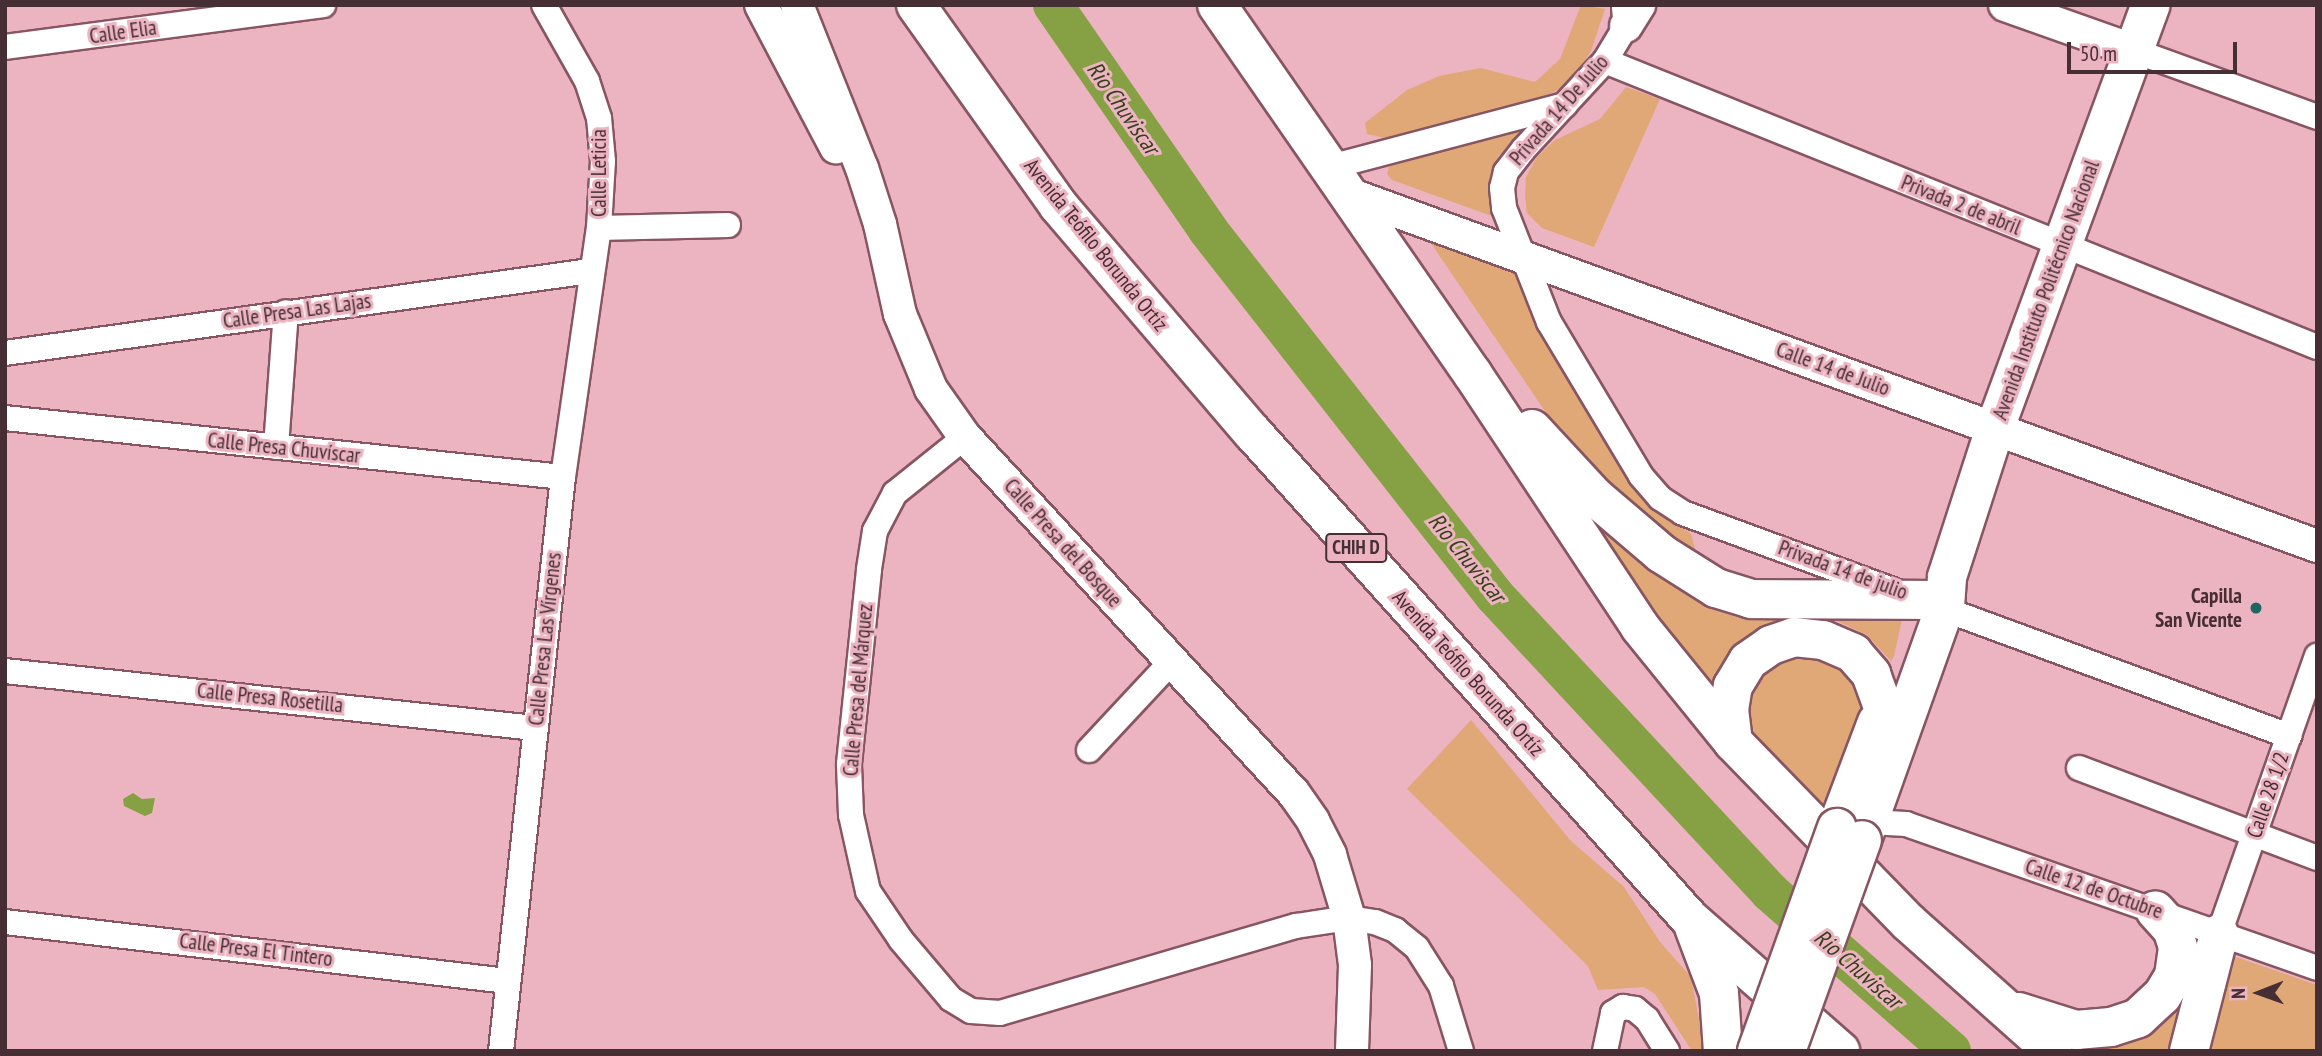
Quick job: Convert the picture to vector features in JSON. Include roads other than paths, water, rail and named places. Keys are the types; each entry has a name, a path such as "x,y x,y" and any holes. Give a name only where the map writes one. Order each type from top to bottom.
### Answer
{"main road":[{"name":"Avenida Teófilo Borunda Ortíz","path":"916,5 1058,205 1253,433 1690,919 1840,1051"},
{"path":"1217,5 1472,373 1640,627 1733,742 1908,922 2053,1051"},
{"name":"Avenida Instituto Politécnico Nacional","path":"1786,1051 1856,830 1995,428 2151,5"},
{"path":"1472,373 1594,496 1662,554 1716,588 1751,599 1939,595"},
{"name":"Avenida Instituto Politécnico Nacional","path":"1757,1051 1856,830 1882,707 1939,595"},
{"path":"1733,742 1729,710 1734,686 1748,661 1771,645 1794,637 1823,640 1853,653 1871,674 1882,707"},
{"path":"1997,1002 2044,1023 2076,1030 2111,1027 2138,1018 2162,996 2174,976 2178,947 2172,929 2155,910"},
{"path":"1690,919 1719,993 1723,1051"},
{"path":"2189,1051 2219,933"}],"street":[{"name":"Calle Elia","path":"5,47 252,10 323,5"},
{"name":"Calle Leticia","path":"544,5 587,81 599,118 603,161 599,228"},
{"path":"761,5 880,224"},
{"name":"Calle Presa del Bosque","path":"797,5 880,224 900,314 920,371 965,437 1293,792 1313,821 1335,866 1349,918 1355,965 1352,1051"},
{"path":"2005,5 2317,117"},
{"name":"Privada 14 De Julio","path":"1525,256 1504,208 1506,172 1605,61 1630,12"},
{"name":"Privada 2 de abril","path":"1605,61 2317,347"},
{"path":"1339,181 1569,104"},
{"name":"Calle 14 de Julio","path":"1339,181 1525,256 2317,546"},
{"path":"599,228 728,225"},
{"name":"Calle Presa Las Vírgenes","path":"501,1051 563,477 590,271 599,228"},
{"name":"Privada 14 de julio","path":"1525,256 1549,322 1641,476 1660,498 1682,513 1939,595 2289,736"},
{"name":"Calle Presa Las Lajas","path":"5,353 590,271"},
{"path":"276,447 286,312"},
{"name":"Calle Presa Chuvíscar","path":"5,418 563,477"},
{"name":"Calle Presa del Márquez","path":"965,437 895,493 874,531 869,570 849,765 851,815 868,891 901,940 951,999 971,1012 1000,1013 1296,926 1349,918"},
{"path":"1088,750 1171,662"},
{"name":"Calle 28 1/2","path":"2219,933 2315,670"},
{"name":"Calle Presa Rosetilla","path":"5,671 535,728"},
{"path":"2079,768 2317,858"},
{"name":"Calle 12 de Octubre","path":"1856,830 1906,824 2317,968"},
{"path":"1349,918 1395,930 1417,948 1441,986 1461,1051"},
{"name":"Calle Presa El Tintero","path":"5,922 507,981"},
{"path":"1605,1051 1613,1013 1623,1007 1635,1009 1647,1019 1667,1051"}],"waterway":[{"name":"Rio Chuviscar","path":"1053,5 1208,230 1495,596 1770,892 1951,1051"}],"place":[{"name":"Capilla San Vicente","path":"2256,608"}]}
